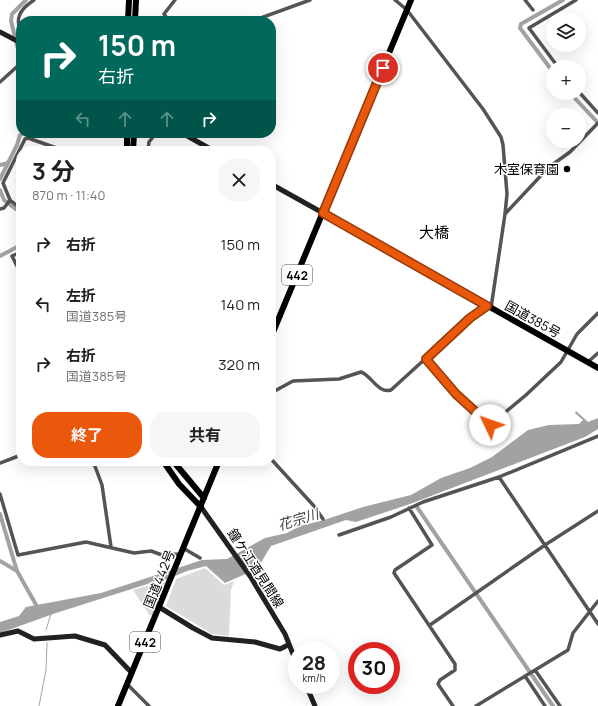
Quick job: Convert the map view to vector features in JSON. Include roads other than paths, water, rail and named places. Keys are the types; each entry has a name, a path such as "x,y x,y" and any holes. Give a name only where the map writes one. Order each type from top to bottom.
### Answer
{"highway":[{"path":"128,16 129,0"},
{"path":"135,16 136,0"},
{"path":"323,213 411,0"},
{"name":"国道385号","path":"323,213 598,368"},
{"name":"442","path":"276,325 323,213"},
{"path":"166,466 199,511"},
{"path":"177,466 204,498"},
{"name":"国道442号","path":"118,706 217,466"}],"main road":[{"path":"0,32 16,40"},
{"path":"191,138 206,146"},
{"path":"276,187 323,213"},
{"name":"鐘ケ江酒見間線","path":"199,511 233,551 250,576 284,634 288,644"},
{"path":"159,607 212,638 254,642 280,648 288,644"},
{"path":"0,635 18,630 34,640 75,636 97,642 108,647 132,673"},
{"path":"310,694 315,706"}],"street":[{"path":"19,16 34,0"},
{"path":"165,16 164,14 175,0"},
{"path":"266,16 310,0"},
{"path":"276,390 293,381 332,380 361,372 381,389 388,391 426,359 470,318 489,307 507,194 503,145 497,129 407,10 395,0"},
{"path":"525,0 533,10"},
{"path":"553,60 529,28 576,0"},
{"path":"0,82 16,68"},
{"path":"586,100 598,114"},
{"path":"505,214 549,168 570,152 597,124"},
{"path":"22,146 28,138 51,146"},
{"path":"16,158 3,183 9,202 16,206"},
{"path":"0,209 9,202"},
{"path":"16,254 12,256 16,264"},
{"path":"426,359 456,394 490,425 546,377 561,362 577,334 598,313"},
{"path":"588,362 598,353"},
{"path":"339,535 391,517 409,508 499,477 598,436"},
{"path":"0,463 16,457"},
{"path":"276,464 314,506 323,519"},
{"path":"95,466 102,485 112,547"},
{"path":"499,477 598,624"},
{"path":"0,494 18,555 86,542 134,553 151,551 162,555 181,554"},
{"path":"409,508 432,545 398,568 394,573 456,664 455,670 440,680 438,684 453,706"},
{"path":"430,625 545,545 598,511"},
{"path":"183,548 200,558"},
{"path":"476,706 568,650 573,633 598,601"},
{"path":"530,673 545,706"},
{"path":"530,673 560,706"},
{"path":"127,684 149,706"}],"waterway":[{"path":"16,41 11,21 12,14 26,0"},
{"path":"546,63 520,28 521,24 563,0"},
{"path":"577,100 598,123"},
{"path":"16,146 19,138"},
{"path":"0,179 16,147"},
{"path":"0,165 8,163"},
{"path":"0,190 4,200 16,209"},
{"path":"0,256 16,248"},
{"path":"417,507 553,706"},
{"path":"0,514 17,571"},
{"path":"0,561 17,571 39,610"},
{"path":"46,630 51,614"},
{"path":"39,706 46,670 47,643"}],"place":[{"name":"木室保育園","path":"567,169"}],"district":[{"name":"大橋","path":"434,232"}],"water label":[{"name":"花宗川","path":"298,519"}]}
